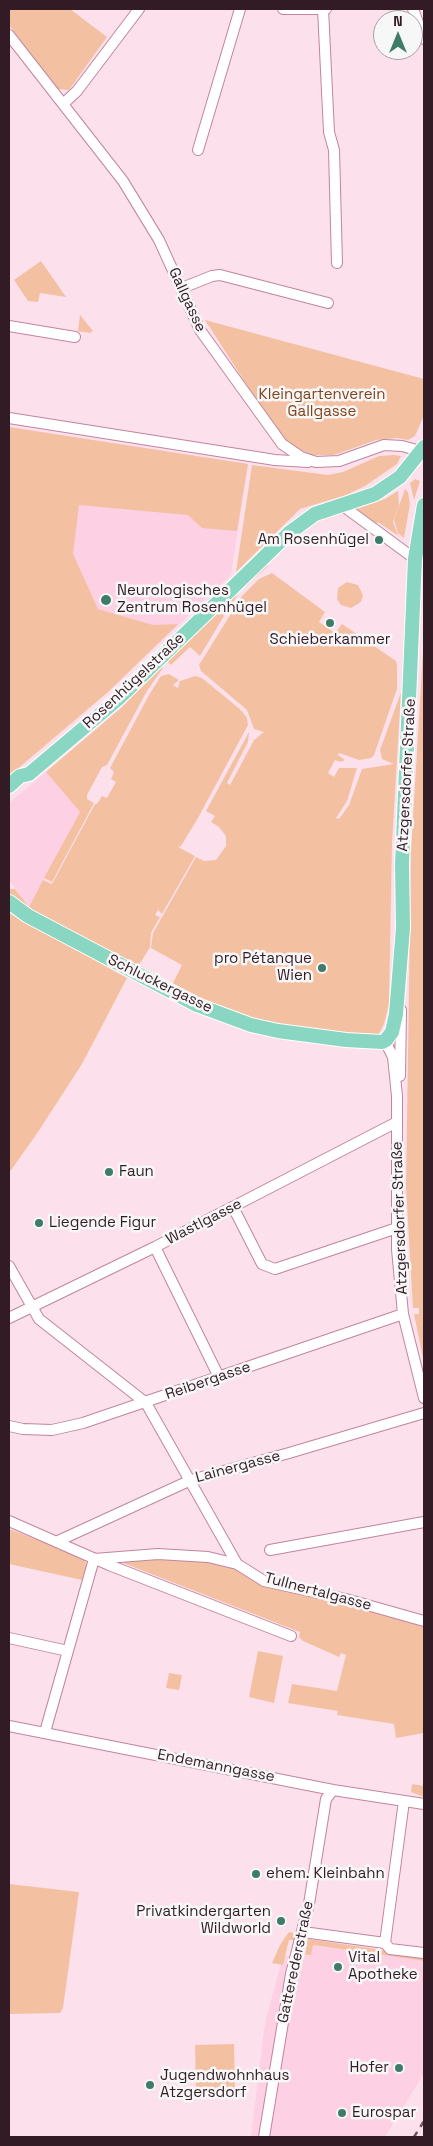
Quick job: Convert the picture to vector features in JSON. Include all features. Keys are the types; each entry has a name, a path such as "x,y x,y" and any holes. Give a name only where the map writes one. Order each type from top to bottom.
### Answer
{"main road":[{"name":"Rosenhügelstraße","path":"9,786 20,776 29,774 118,699 289,533 315,514 343,506 386,488 400,477 424,450"},
{"name":"Atzgersdorfer Straße","path":"382,1042 389,1036 394,1027 398,987 399,946 403,922 402,864 419,606 416,558 424,504"},
{"path":"9,794 29,774"},
{"name":"Schluckergasse","path":"9,902 28,916 196,1005 278,1031 346,1040 382,1042"}],"street":[{"path":"63,104 77,91 139,9"},
{"path":"198,150 240,9"},
{"path":"282,9 324,9 329,132 334,150 337,263"},
{"path":"412,9 424,39"},
{"name":"Gallgasse","path":"9,35 123,181 139,205 182,288 200,330 274,437 292,452 316,462 339,461 384,445 424,450"},
{"path":"182,288 212,276 220,275 328,303"},
{"path":"9,326 76,337"},
{"path":"9,418 275,460 316,462"},
{"path":"274,437 275,460"},
{"path":"343,506 416,558"},
{"name":"Atzgersdorfer Straße","path":"397,1096 400,1083 402,1040 401,997 398,987"},
{"name":"Atzgersdorfer Straße","path":"382,1042 387,1045 393,1057 397,1096 397,1228 403,1314 424,1398"},
{"name":"Wastlgasse","path":"9,1318 155,1247 397,1122"},
{"path":"233,1207 262,1264 275,1269 397,1228"},
{"path":"155,1247 219,1377"},
{"path":"9,1266 31,1308 39,1319 146,1403 238,1564"},
{"name":"Reibergasse","path":"9,1426 22,1429 52,1430 83,1423 403,1314"},
{"name":"Lainergasse","path":"58,1541 191,1480 424,1413"},
{"path":"9,1521 58,1541 94,1559 290,1636"},
{"path":"270,1550 424,1522"},
{"name":"Tullnertalgasse","path":"94,1559 158,1554 208,1557 238,1564 264,1581 346,1599 424,1621"},
{"path":"45,1732 94,1559"},
{"path":"9,1638 68,1651"},
{"name":"Endemanngasse","path":"9,1726 333,1790 424,1804"},
{"name":"Gatterederstraße","path":"264,2137 291,1974 303,1932 326,1799 333,1790"},
{"path":"385,1943 404,1801"},
{"path":"303,1932 385,1943 390,1949 424,1953"}],"shaded area":[{"name":"Neurologisches Zentrum Rosenhügel","path":"9,427 248,464 231,575 108,692 9,776"},
{"path":"46,772 80,812 29,907 9,880 9,803"},
{"path":"312,1945 424,1961 424,2073 385,2137 251,2137 265,2023 283,1956 309,1956"}],"green space":[{"path":"9,9 70,9 107,37 69,90 58,89 9,25"},
{"path":"41,261 66,297 40,293 38,302 28,301 14,280"},
{"path":"80,315 93,331 90,333 78,331"},
{"name":"Kleingartenverein Gallgasse","path":"205,320 424,379 424,415 415,436 408,440 397,438 376,440 334,455 313,455 283,441"},
{"name":"Neurologisches Zentrum Rosenhügel","path":"9,427 248,464 237,531 202,528 188,515 79,505 73,554 98,609 153,625 178,624 108,692 9,776"},
{"path":"379,456 401,456 397,464 365,486 346,495 300,509 236,572 252,465 328,475 343,472"},
{"path":"415,479 420,481 414,500 410,483"},
{"path":"405,489 408,492 410,504 404,538 398,533 394,520"},
{"path":"398,491 399,505 393,522 398,535 403,539 378,522 376,524 357,509 385,499"},
{"path":"266,565 268,566 239,592 226,614 223,611 221,612 224,616 200,656 190,647 171,665 167,661"},
{"path":"272,573 325,612 319,622 335,633 342,624 396,661 397,665 397,689 374,755 371,758 359,760 339,753 338,755 345,760 341,762 335,760 328,773 334,777 339,768 357,768 347,801 336,818 339,819 349,805 362,769 394,764 382,759 380,750 401,692 392,843 389,1004 384,1024 376,1039 264,1022 204,1001 169,984 173,983 182,965 151,948 153,933 196,857 204,861 216,860 226,846 226,836 219,827 211,822 215,816 206,811 249,732 248,742 227,783 230,785 254,740 264,732 254,729 247,710 201,671 199,665 242,596 259,579"},
{"path":"347,582 358,585 363,595 361,602 351,608 341,605 337,599 338,588"},
{"path":"423,651 424,1363 414,1314 419,1314 419,1308 413,1308 406,1188 411,851"},
{"path":"162,666 163,668 147,691 107,765 102,767 87,795 87,799 94,803 52,882 44,878 80,812 46,772 121,708"},
{"path":"169,674 179,680 173,685 178,688 180,681 195,676 202,678 242,711 247,718 248,725 198,818 181,846 178,847 195,856 162,914 158,910 155,915 159,917 161,915 151,933 150,947 139,965 162,980 9,897 9,889 15,889 29,907 43,880 52,884 95,804 97,804 102,796 107,798 116,782 111,779 114,772 110,768 149,695 161,676"},
{"path":"9,913 127,978 82,1064 9,1173"},
{"path":"9,1529 85,1558 86,1566 82,1580 9,1564"},
{"path":"108,1557 205,1559 229,1565 270,1587 424,1625 424,1733 396,1738 394,1724 337,1715 338,1711 288,1703 292,1684 337,1691 346,1655 341,1653 339,1657 303,1641 299,1637 300,1632"},
{"path":"258,1651 283,1656 274,1703 249,1697"},
{"path":"169,1673 182,1675 179,1690 166,1688"},
{"path":"412,1784 424,1786 424,1797 411,1792"},
{"path":"9,1884 79,1892 63,2008 60,2013 9,2014"},
{"path":"288,1933 296,1934 294,1940 289,1940 283,1965 272,1963 280,1945"},
{"path":"308,1939 424,1956 424,1961 313,1945 311,1955 305,1955"},
{"path":"234,2044 235,2091 196,2092 195,2045"}],"railway":[{"path":"414,2137 424,2121"}],"place":[{"name":"Am Rosenhügel","path":"379,540"},
{"name":"Neurologisches Zentrum Rosenhügel","path":"106,600"},
{"name":"Schieberkammer","path":"330,623"},
{"name":"pro Pétanque Wien","path":"322,968"},
{"name":"Faun","path":"109,1172"},
{"name":"Liegende Figur","path":"39,1223"},
{"name":"ehem. Kleinbahn","path":"256,1874"},
{"name":"Privatkindergarten Wildworld","path":"281,1921"},
{"name":"Vital Apotheke","path":"338,1967"},
{"name":"Hofer","path":"399,2068"},
{"name":"Jugendwohnhaus Atzgersdorf","path":"150,2085"},
{"name":"Eurospar","path":"342,2113"}]}
